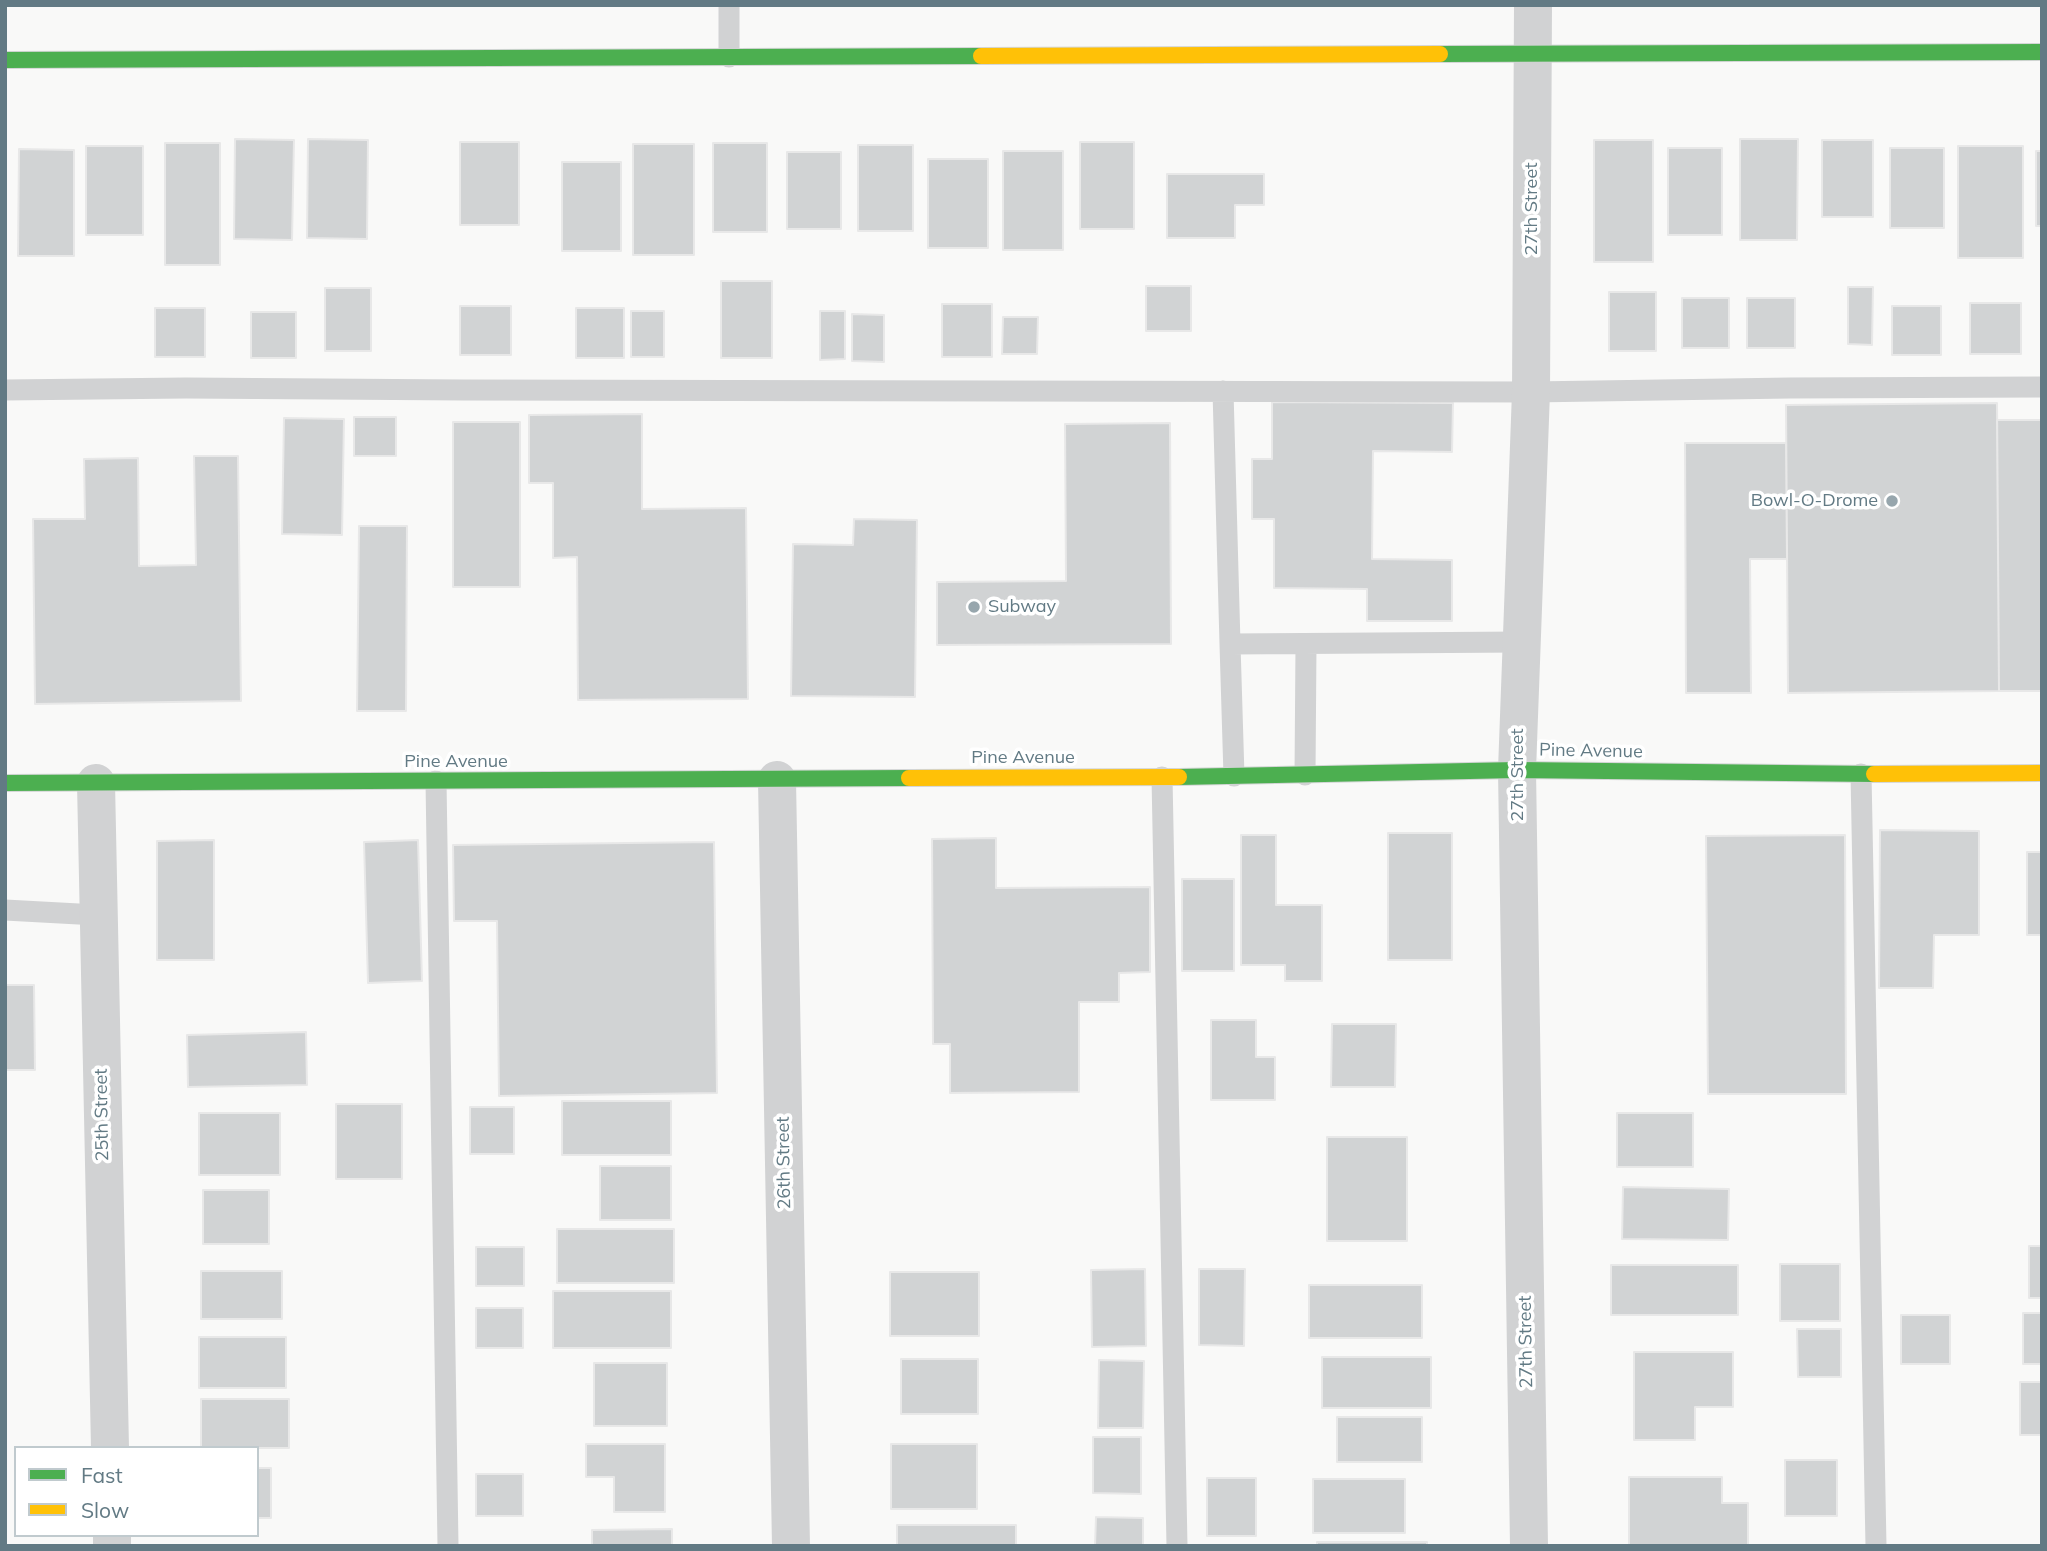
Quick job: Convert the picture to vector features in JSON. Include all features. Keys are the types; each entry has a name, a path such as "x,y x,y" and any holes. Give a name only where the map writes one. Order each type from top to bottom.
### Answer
{"main road":[{"path":"5,60 2042,52"},
{"name":"Pine Avenue","path":"5,783 777,780 1234,776 1517,770 2042,774"}],"street":[{"name":"27th Street","path":"1529,1546 1517,770 1531,392 1533,5"},
{"name":"26th Street","path":"777,780 791,1546"},
{"name":"25th Street","path":"96,783 110,1446"}],"lane":[{"path":"729,5 729,57"},
{"path":"5,390 200,388 1531,392 2042,387"},
{"path":"1223,391 1234,776"},
{"path":"1230,645 1522,642"},
{"path":"1305,775 1306,645"},
{"path":"1861,774 1875,1546"},
{"path":"1162,776 1177,1546"},
{"path":"436,781 448,1546"},
{"path":"5,909 97,915"}],"building":[{"path":"235,139 294,140 292,240 234,239"},
{"path":"308,139 368,140 367,239 307,238"},
{"path":"1740,139 1798,139 1797,240 1740,240"},
{"path":"1594,140 1653,140 1653,262 1594,262"},
{"path":"1822,140 1873,140 1873,217 1822,217"},
{"path":"460,142 519,142 519,225 460,225"},
{"path":"1080,142 1134,142 1134,229 1080,229"},
{"path":"165,143 220,143 220,265 165,265"},
{"path":"713,143 767,143 767,232 713,232"},
{"path":"633,144 694,144 694,255 633,255"},
{"path":"858,145 913,145 913,231 858,231"},
{"path":"86,146 143,146 143,235 86,235"},
{"path":"1958,146 2023,146 2023,258 1958,258"},
{"path":"1668,148 1722,148 1722,235 1668,235"},
{"path":"1890,148 1944,148 1944,228 1890,228"},
{"path":"19,149 74,150 74,256 18,256"},
{"path":"1003,151 1063,151 1063,250 1003,250"},
{"path":"2036,151 2042,151 2042,226 2036,226"},
{"path":"787,152 841,152 841,229 787,229"},
{"path":"928,159 988,159 988,248 928,248"},
{"path":"562,162 621,162 621,251 562,251"},
{"path":"1167,174 1264,174 1264,205 1235,205 1235,238 1167,238"},
{"path":"721,281 772,281 772,358 721,358"},
{"path":"1146,286 1191,286 1191,331 1146,331"},
{"path":"1848,287 1873,287 1872,345 1848,344"},
{"path":"325,288 371,288 371,351 325,351"},
{"path":"1609,292 1656,292 1656,351 1609,351"},
{"path":"1682,298 1729,298 1729,348 1682,348"},
{"path":"1747,298 1795,298 1795,348 1747,348"},
{"path":"1970,303 2021,303 2021,354 1970,354"},
{"path":"942,304 992,304 992,357 942,357"},
{"path":"460,306 511,306 511,355 460,355"},
{"path":"1892,306 1941,306 1941,355 1892,355"},
{"path":"155,308 205,308 205,357 155,357"},
{"path":"576,308 624,308 624,358 576,358"},
{"path":"631,311 664,311 664,357 631,357"},
{"path":"820,311 845,311 845,359 820,360"},
{"path":"251,312 296,312 296,358 251,358"},
{"path":"852,314 884,315 884,362 852,361"},
{"path":"1003,317 1038,317 1037,354 1002,354"},
{"path":"1272,402 1453,403 1452,452 1373,451 1372,559 1452,560 1452,621 1367,621 1367,589 1274,588 1274,519 1252,519 1252,459 1272,459"},
{"name":"Bowl-O-Drome","path":"1997,403 1999,691 1788,693 1786,405"},
{"path":"642,414 642,509 746,508 748,699 578,700 577,557 553,558 553,483 529,483 529,415"},
{"path":"354,417 396,417 396,456 354,456"},
{"path":"284,418 344,419 342,535 282,534"},
{"path":"1997,420 2042,420 2042,691 1999,691"},
{"path":"453,422 520,422 520,587 453,587"},
{"path":"1170,423 1171,644 937,645 937,582 1066,581 1065,424"},
{"path":"1685,443 1786,443 1787,559 1750,559 1751,693 1686,693"},
{"path":"194,456 238,456 241,701 35,704 33,519 85,519 84,459 138,458 139,566 196,565"},
{"path":"854,519 917,520 915,697 791,696 793,544 853,545"},
{"path":"359,526 407,526 406,711 357,711"},
{"path":"1880,830 1979,831 1979,935 1934,935 1933,988 1879,988"},
{"path":"1388,833 1452,833 1452,960 1388,960"},
{"path":"1241,835 1276,835 1276,905 1322,905 1322,981 1285,981 1285,965 1241,965"},
{"path":"1845,835 1846,1094 1708,1094 1706,836"},
{"path":"996,838 996,888 1150,887 1150,972 1119,973 1119,1002 1079,1002 1079,1092 950,1093 950,1044 933,1044 932,839"},
{"path":"214,840 214,960 157,960 157,841"},
{"path":"418,840 422,981 368,983 364,842"},
{"path":"714,842 717,1093 499,1096 497,921 454,921 453,845"},
{"path":"2027,852 2042,852 2042,935 2027,935"},
{"path":"1182,879 1234,879 1234,971 1182,971"},
{"path":"5,985 34,985 35,1070 5,1070"},
{"path":"1211,1020 1256,1020 1256,1057 1275,1057 1275,1100 1211,1100"},
{"path":"1332,1024 1396,1024 1395,1087 1331,1087"},
{"path":"306,1032 307,1085 188,1087 187,1035"},
{"path":"562,1101 671,1101 671,1155 562,1155"},
{"path":"336,1104 402,1104 402,1179 336,1179"},
{"path":"470,1107 514,1107 514,1154 470,1154"},
{"path":"199,1113 280,1113 280,1175 199,1175"},
{"path":"1617,1113 1693,1113 1693,1167 1617,1167"},
{"path":"1327,1137 1407,1137 1407,1241 1327,1241"},
{"path":"600,1166 671,1166 671,1220 600,1220"},
{"path":"1623,1187 1729,1189 1728,1240 1622,1239"},
{"path":"203,1190 269,1190 269,1244 203,1244"},
{"path":"557,1229 674,1229 674,1283 557,1283"},
{"path":"2029,1246 2042,1246 2042,1298 2029,1298"},
{"path":"476,1247 524,1247 524,1286 476,1286"},
{"path":"1780,1264 1840,1264 1840,1321 1780,1321"},
{"path":"1611,1265 1738,1265 1738,1315 1611,1315"},
{"path":"1145,1269 1146,1346 1092,1347 1091,1270"},
{"path":"1199,1269 1245,1269 1244,1346 1199,1345"},
{"path":"201,1271 282,1271 282,1319 201,1319"},
{"path":"890,1272 979,1272 979,1336 890,1336"},
{"path":"1309,1285 1422,1285 1422,1338 1309,1338"},
{"path":"553,1291 671,1291 671,1348 553,1348"},
{"path":"476,1308 523,1308 523,1348 476,1348"},
{"path":"2023,1313 2042,1313 2042,1364 2023,1364"},
{"path":"1901,1315 1950,1315 1950,1364 1901,1364"},
{"path":"1797,1329 1841,1329 1841,1377 1798,1377"},
{"path":"199,1337 286,1337 286,1388 199,1388"},
{"path":"1634,1352 1733,1352 1733,1407 1695,1407 1695,1440 1634,1440"},
{"path":"1322,1357 1431,1357 1431,1408 1322,1408"},
{"path":"901,1359 978,1359 978,1414 901,1414"},
{"path":"1099,1360 1144,1361 1143,1428 1098,1428"},
{"path":"594,1363 667,1363 667,1426 594,1426"},
{"path":"2020,1382 2042,1382 2042,1435 2020,1435"},
{"path":"201,1399 289,1399 289,1448 201,1446"},
{"path":"1337,1417 1422,1417 1422,1462 1337,1462"},
{"path":"1093,1437 1141,1437 1141,1494 1093,1493"},
{"path":"586,1444 665,1444 665,1512 614,1512 614,1477 586,1477"},
{"path":"891,1444 977,1444 977,1509 891,1509"},
{"path":"1785,1460 1837,1460 1837,1516 1785,1516"},
{"path":"259,1468 271,1468 271,1518 259,1518"},
{"path":"476,1474 523,1474 523,1516 476,1516"},
{"path":"1629,1477 1722,1477 1722,1503 1748,1503 1748,1546 1629,1546"},
{"path":"1207,1478 1256,1478 1256,1536 1207,1536"},
{"path":"1313,1479 1405,1479 1405,1533 1313,1533"},
{"path":"1096,1517 1143,1518 1143,1546 1095,1546"},
{"path":"897,1525 1016,1525 1016,1546 897,1546"},
{"path":"672,1529 672,1546 592,1546 592,1530"},
{"path":"1317,1542 1427,1542 1427,1546 1317,1546"}],"traffic: fast":[{"path":"1440,54 2042,52"},
{"path":"5,60 981,56"},
{"path":"1179,777 1517,770 1874,774"},
{"path":"5,783 909,778"}],"traffic: slow":[{"path":"981,56 1440,54"},
{"path":"1874,774 2042,773"},
{"path":"909,778 1179,777"}],"place":[{"name":"Bowl-O-Drome","path":"1892,501"},
{"name":"Subway","path":"974,607"}]}
